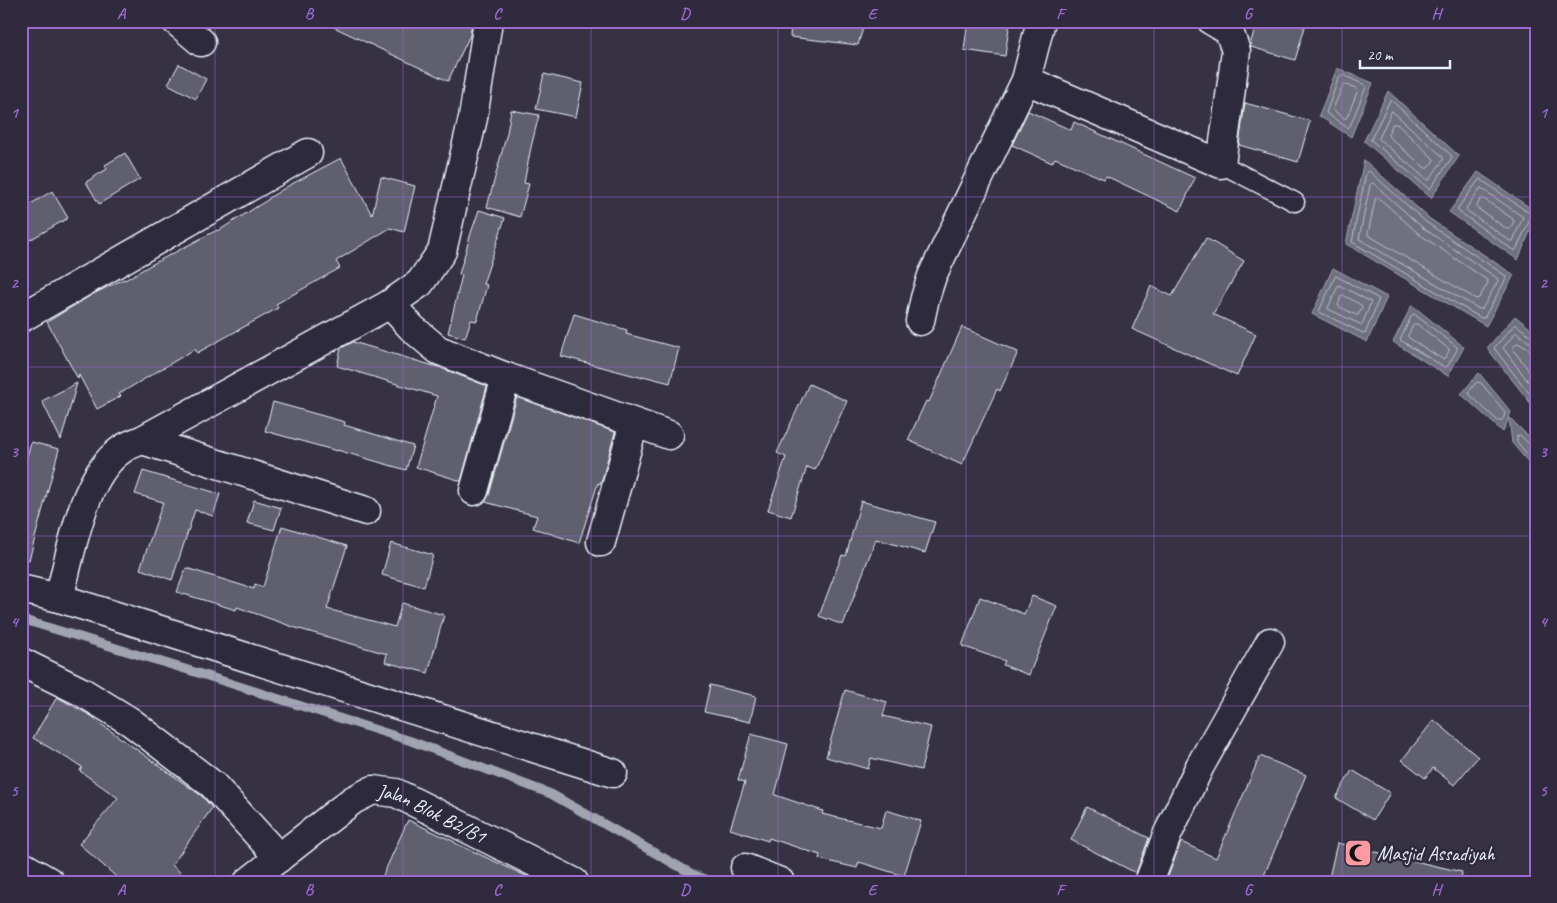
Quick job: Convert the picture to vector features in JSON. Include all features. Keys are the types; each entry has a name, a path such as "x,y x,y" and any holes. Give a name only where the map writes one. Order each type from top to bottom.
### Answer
{"street":[{"path":"176,21 200,42"},
{"path":"59,598 84,502 102,468 121,449 142,440 390,304 420,283 442,250 473,118 488,21"},
{"path":"920,321 932,276 1026,80 1041,21"},
{"path":"1026,80 1222,164 1236,51 1229,31 1212,21"},
{"path":"21,318 308,153"},
{"path":"390,304 412,328 438,350 506,377 669,434"},
{"path":"474,491 506,377"},
{"path":"601,542 634,423"},
{"path":"142,440 366,511"},
{"path":"21,589 59,598 613,773"},
{"path":"1149,882 1168,833 1200,766 1270,642"},
{"path":"21,662 82,692 131,722 213,785 279,858"},
{"name":"Jalan Blok B2/B1","path":"248,882 353,800 373,790 396,792 574,882"},
{"path":"21,865 50,882"},
{"path":"745,868 780,882"}],"lane":[{"path":"1222,164 1295,202"}],"water":[{"path":"1337,68 1373,83 1351,137 1319,116"},
{"path":"1388,91 1459,156 1431,198 1364,141"},
{"path":"1364,160 1430,219 1514,275 1486,326 1346,244"},
{"path":"1478,172 1536,212 1536,217 1518,260 1449,212"},
{"path":"1333,268 1387,297 1367,342 1312,314"},
{"path":"1412,305 1464,347 1448,376 1393,342"},
{"path":"1515,316 1536,333 1536,401 1532,405 1487,348"},
{"path":"1479,373 1511,412 1509,417 1536,444 1536,471 1512,443 1509,418 1503,432 1461,394"}],"building":[{"path":"321,21 472,21 470,35 448,81"},
{"path":"791,21 865,21 858,45 790,37"},
{"path":"968,21 1010,21 1005,56 964,50"},
{"path":"1257,21 1286,21 1305,27 1295,60 1251,47"},
{"path":"179,64 206,79 196,99 168,84"},
{"path":"544,74 583,83 576,117 536,109"},
{"path":"1245,103 1310,121 1298,162 1239,145"},
{"path":"511,110 539,115 524,183 529,184 520,217 487,207 507,133"},
{"path":"1028,111 1071,130 1074,122 1195,178 1180,211 1106,176 1104,179 1055,158 1052,163 1012,145"},
{"path":"125,153 140,179 99,204 86,182 107,169 105,165"},
{"path":"341,158 372,215 381,177 415,186 404,232 390,228 336,261 340,268 276,304 278,308 197,353 195,349 97,409 79,375 78,379 47,322 93,294 125,280 218,231 288,186"},
{"path":"52,191 68,218 21,245 21,210"},
{"path":"479,210 505,218 483,284 487,285 477,321 471,320 465,338 448,333 462,275 459,274"},
{"path":"1206,238 1244,261 1213,314 1256,334 1237,376 1132,329 1151,286 1172,296"},
{"path":"574,314 627,330 626,334 679,348 670,383 643,376 643,378 561,356"},
{"path":"962,327 1018,352 1000,391 997,389 962,465 908,440 926,401 929,402"},
{"path":"353,342 441,368 487,386 461,481 416,467 437,396 337,366 341,348"},
{"path":"77,383 61,440 42,401"},
{"path":"809,384 847,401 815,470 807,467 791,517 768,510 786,457 777,453"},
{"path":"517,397 615,432 603,476 600,484 598,483 579,543 533,528 537,516 485,502 489,495"},
{"path":"273,402 345,422 344,425 413,446 406,470 265,431"},
{"path":"31,442 59,449 29,560 21,559 21,478"},
{"path":"143,471 220,494 213,516 195,510 172,580 140,569 163,502 135,494"},
{"path":"254,500 281,508 274,530 247,523"},
{"path":"861,501 935,522 925,553 876,539 843,625 819,616 842,555 846,556"},
{"path":"282,526 347,546 327,609 395,627 402,603 444,615 428,673 385,662 387,654 296,628 237,607 236,610 177,592 186,568 254,589 255,584 263,587"},
{"path":"391,543 433,555 424,587 382,575"},
{"path":"1032,596 1057,606 1029,675 1003,665 1005,661 962,646 980,597 1024,614"},
{"path":"710,685 756,696 750,722 704,712"},
{"path":"845,690 887,702 883,716 931,727 921,770 871,758 868,769 826,757"},
{"path":"57,697 95,718 203,797 212,808 172,865 191,882 122,882 79,844 118,798 80,771 82,767 33,738"},
{"path":"1434,720 1478,757 1454,785 1433,768 1425,778 1402,760"},
{"path":"751,734 788,744 775,795 823,811 822,814 881,828 886,810 921,821 904,876 859,862 857,868 819,859 820,855 769,838 768,841 730,829 745,782 738,780"},
{"path":"1260,756 1306,775 1263,878 1271,882 1166,882 1181,842 1216,858"},
{"path":"1352,770 1390,793 1373,820 1336,798"},
{"path":"1087,807 1149,838 1136,873 1071,840"},
{"path":"408,820 455,843 539,882 380,882"},
{"name":"Masjid Assadiyah","path":"1337,843 1462,872 1461,882 1328,882"}],"waterway":[{"path":"21,619 411,741 551,794 692,874 712,882"}],"place":[{"name":"Masjid Assadiyah","path":"1358,853"}]}
